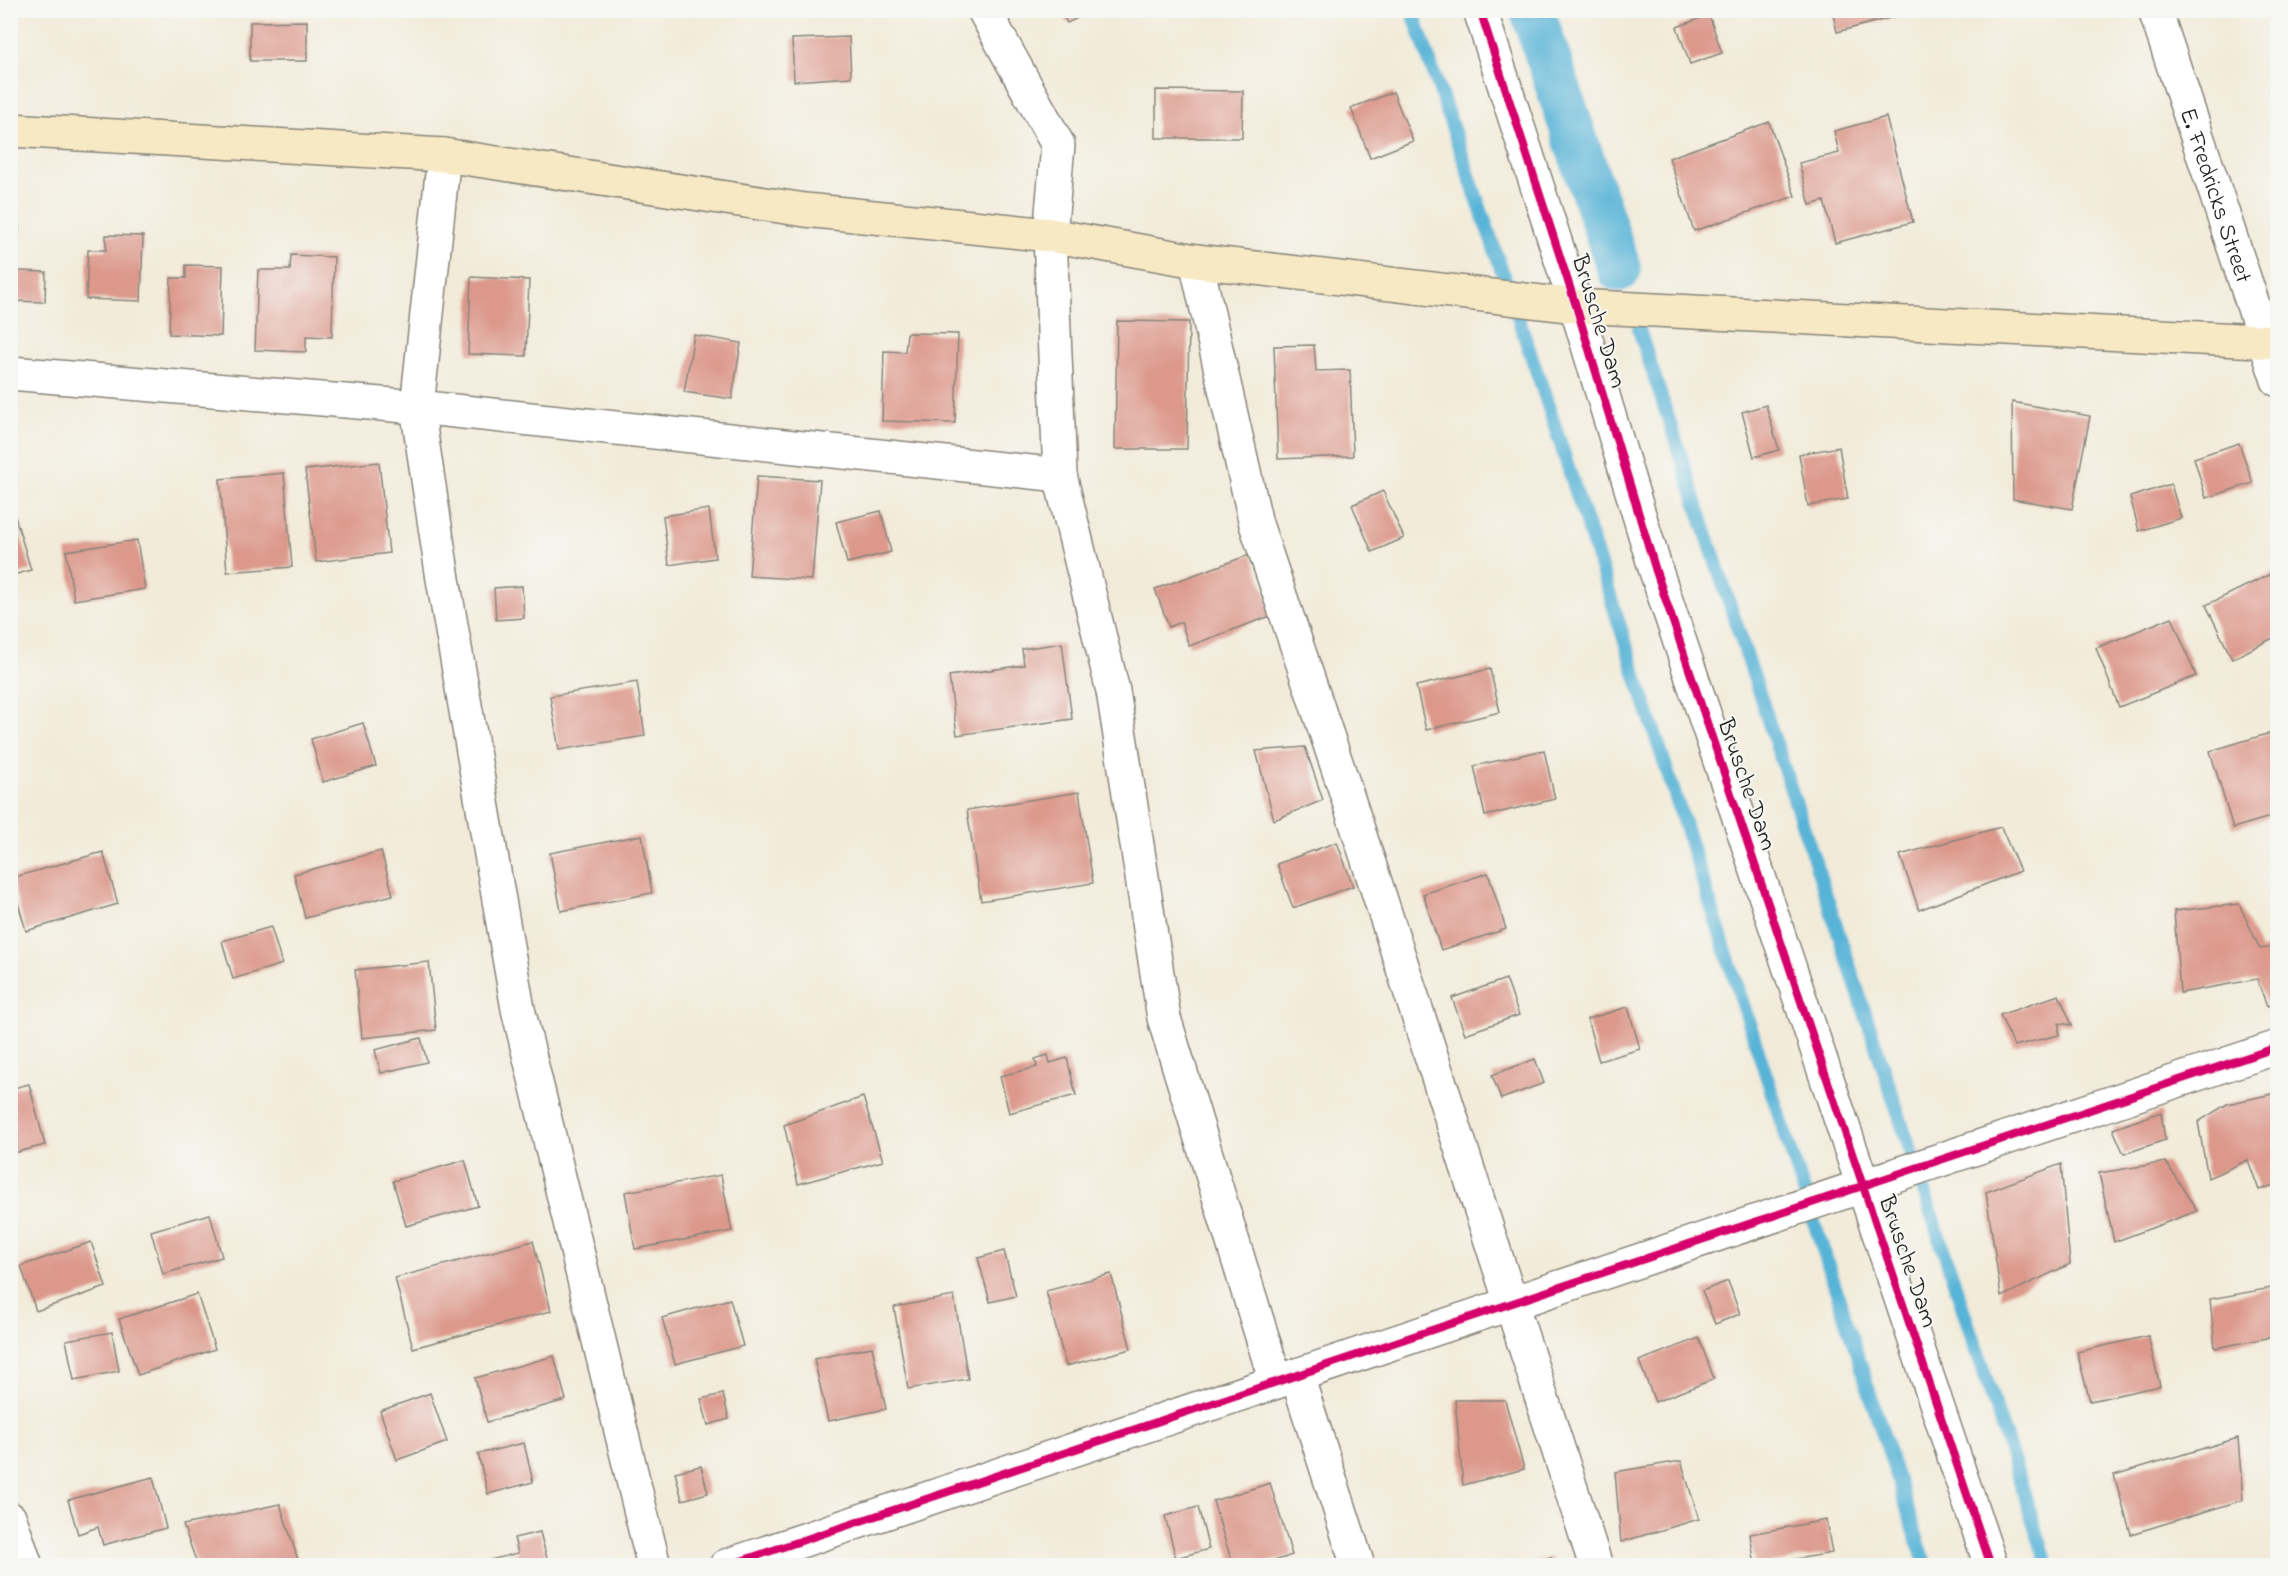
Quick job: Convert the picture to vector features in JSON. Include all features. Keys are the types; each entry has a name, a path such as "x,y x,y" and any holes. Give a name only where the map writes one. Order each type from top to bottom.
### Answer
{"main road":[{"path":"10,130 444,155 804,210 1050,235 1196,261 1576,306 2271,342"}],"street":[{"path":"984,10 1058,145 1050,235 1060,474 1113,691 1164,1018 1286,1379 1358,1566"},
{"name":"Brusche Dam","path":"1480,10 1576,306 1656,571 1991,1566"},
{"name":"E. Fredricks Street","path":"2155,10 2271,342 2277,380"},
{"path":"444,155 417,407 442,579 518,1009 654,1566"},
{"path":"1196,261 1256,524 1351,806 1596,1566"},
{"path":"10,373 417,407 1060,474"},
{"path":"726,1566 2277,1047"},
{"path":"10,1519 26,1566"}],"building":[{"path":"1060,10 1094,10 1067,23"},
{"path":"1832,10 1904,10 1905,14 1837,32"},
{"path":"1709,15 1722,53 1690,64 1677,27"},
{"path":"307,21 307,61 250,61 250,22"},
{"path":"849,37 851,77 794,81 792,39"},
{"path":"1156,90 1243,91 1242,138 1156,138"},
{"path":"1393,92 1413,141 1370,158 1351,108"},
{"path":"1886,117 1913,222 1835,243 1824,201 1810,205 1799,163 1839,153 1834,131"},
{"path":"1769,122 1795,196 1694,231 1669,158"},
{"path":"10,227 19,227 17,271 46,272 45,302 10,301"},
{"path":"106,235 143,236 141,301 86,299 88,250 106,250"},
{"path":"291,255 334,257 332,337 306,336 306,352 255,350 258,270 290,270"},
{"path":"186,265 223,266 221,336 169,334 171,278 186,278"},
{"path":"471,277 529,280 526,356 468,354"},
{"path":"1117,321 1189,322 1187,449 1115,449"},
{"path":"907,333 958,334 955,423 882,421 884,351 905,352"},
{"path":"694,335 741,343 732,399 684,392"},
{"path":"1314,345 1316,371 1350,370 1353,456 1278,459 1274,346"},
{"path":"2012,402 2090,416 2072,509 2013,499"},
{"path":"1766,405 1779,450 1754,457 1742,412"},
{"path":"2239,443 2253,483 2206,498 2194,458"},
{"path":"1839,447 1848,499 1808,506 1799,454"},
{"path":"379,462 389,553 316,562 305,470"},
{"path":"284,473 292,567 227,572 220,479"},
{"path":"757,476 820,480 812,580 749,576"},
{"path":"2171,484 2181,518 2139,531 2130,497"},
{"path":"1383,491 1404,538 1372,552 1352,505"},
{"path":"709,509 715,558 669,565 663,516"},
{"path":"881,511 891,552 847,563 836,522"},
{"path":"14,513 31,570 10,576 10,514"},
{"path":"137,540 145,589 74,600 66,551"},
{"path":"1252,554 1273,615 1189,646 1181,622 1169,627 1155,589"},
{"path":"2277,571 2277,636 2232,659 2206,605"},
{"path":"522,586 524,618 496,620 494,588"},
{"path":"2172,617 2196,676 2119,707 2096,648"},
{"path":"1062,643 1072,719 957,735 949,676 1024,665 1022,649"},
{"path":"1490,669 1500,712 1426,730 1416,686"},
{"path":"637,682 645,736 559,750 550,696"},
{"path":"363,723 376,766 323,782 311,739"},
{"path":"2277,731 2277,815 2233,828 2210,751"},
{"path":"1305,747 1323,800 1274,820 1256,751"},
{"path":"1544,750 1555,799 1485,816 1474,766"},
{"path":"1079,792 1093,883 981,901 967,810"},
{"path":"2001,827 2020,871 1919,910 1900,855"},
{"path":"642,835 652,893 561,911 550,853"},
{"path":"1337,842 1353,886 1293,908 1277,864"},
{"path":"381,851 393,895 305,918 294,874"},
{"path":"103,852 118,904 26,931 11,878"},
{"path":"1488,873 1506,929 1441,950 1423,894"},
{"path":"2239,904 2260,949 2277,947 2277,1003 2267,1006 2257,979 2180,993 2174,911"},
{"path":"271,927 282,964 233,979 222,941"},
{"path":"429,962 436,1030 362,1038 355,970"},
{"path":"1506,979 1519,1015 1465,1034 1452,998"},
{"path":"2059,995 2072,1025 2059,1023 2059,1035 2014,1046 2000,1015"},
{"path":"1628,1007 1640,1049 1599,1061 1587,1019"},
{"path":"421,1038 427,1062 381,1073 375,1050"},
{"path":"1048,1055 1050,1063 1067,1058 1076,1095 1009,1113 1000,1076 1037,1067 1035,1059"},
{"path":"1535,1059 1544,1083 1501,1099 1492,1075"},
{"path":"29,1084 45,1145 10,1154 10,1089"},
{"path":"2277,1093 2277,1184 2259,1190 2248,1160 2208,1178 2198,1122 2227,1104"},
{"path":"863,1097 883,1161 798,1184 784,1125"},
{"path":"2161,1112 2165,1140 2124,1154 2113,1129"},
{"path":"465,1160 478,1206 406,1226 393,1181"},
{"path":"2166,1162 2197,1211 2114,1242 2099,1173"},
{"path":"2061,1164 2070,1264 2001,1297 1986,1192"},
{"path":"721,1175 732,1231 635,1249 625,1192"},
{"path":"210,1214 222,1257 163,1274 151,1231"},
{"path":"533,1241 551,1311 413,1348 395,1278"},
{"path":"91,1242 106,1287 36,1311 21,1266"},
{"path":"1004,1251 1016,1296 990,1302 978,1258"},
{"path":"1111,1274 1131,1349 1066,1366 1046,1291"},
{"path":"1728,1281 1740,1314 1715,1324 1702,1291"},
{"path":"2271,1288 2277,1311 2277,1336 2215,1348 2210,1299"},
{"path":"197,1294 215,1349 138,1375 119,1319"},
{"path":"954,1296 968,1379 908,1389 894,1307"},
{"path":"730,1299 743,1346 675,1364 662,1318"},
{"path":"112,1332 119,1371 74,1380 66,1340"},
{"path":"2148,1336 2160,1386 2090,1401 2077,1352"},
{"path":"1699,1338 1714,1379 1655,1402 1639,1361"},
{"path":"872,1347 886,1409 828,1421 814,1359"},
{"path":"554,1356 566,1400 487,1422 475,1378"},
{"path":"430,1393 447,1442 397,1460 380,1411"},
{"path":"723,1394 729,1419 708,1425 701,1399"},
{"path":"1455,1400 1505,1400 1524,1469 1463,1485"},
{"path":"2238,1438 2243,1500 2131,1534 2114,1475"},
{"path":"524,1443 533,1482 488,1494 478,1454"},
{"path":"1681,1461 1699,1519 1621,1542 1615,1472"},
{"path":"701,1466 708,1493 682,1500 675,1472"},
{"path":"153,1477 166,1528 103,1545 98,1527 78,1534 68,1500"},
{"path":"1270,1483 1292,1555 1260,1566 1233,1566 1213,1501"},
{"path":"280,1504 300,1566 198,1566 183,1525"},
{"path":"1198,1507 1209,1549 1176,1558 1165,1516"},
{"path":"1826,1520 1832,1553 1755,1566 1750,1534"},
{"path":"540,1532 549,1566 482,1566 482,1562 518,1553 514,1538"},
{"path":"1551,1557 1554,1566 1528,1566 1528,1565"}],"waterway":[{"path":"1412,10 1543,390 1926,1566"},
{"name":"Brusche Dam","path":"1532,10 1619,269"},
{"name":"Brusche Dam","path":"1639,330 2048,1566"}],"cycle path":[{"path":"1480,10 1576,306 1656,571 1991,1566"},
{"path":"726,1566 2278,1047"}]}
